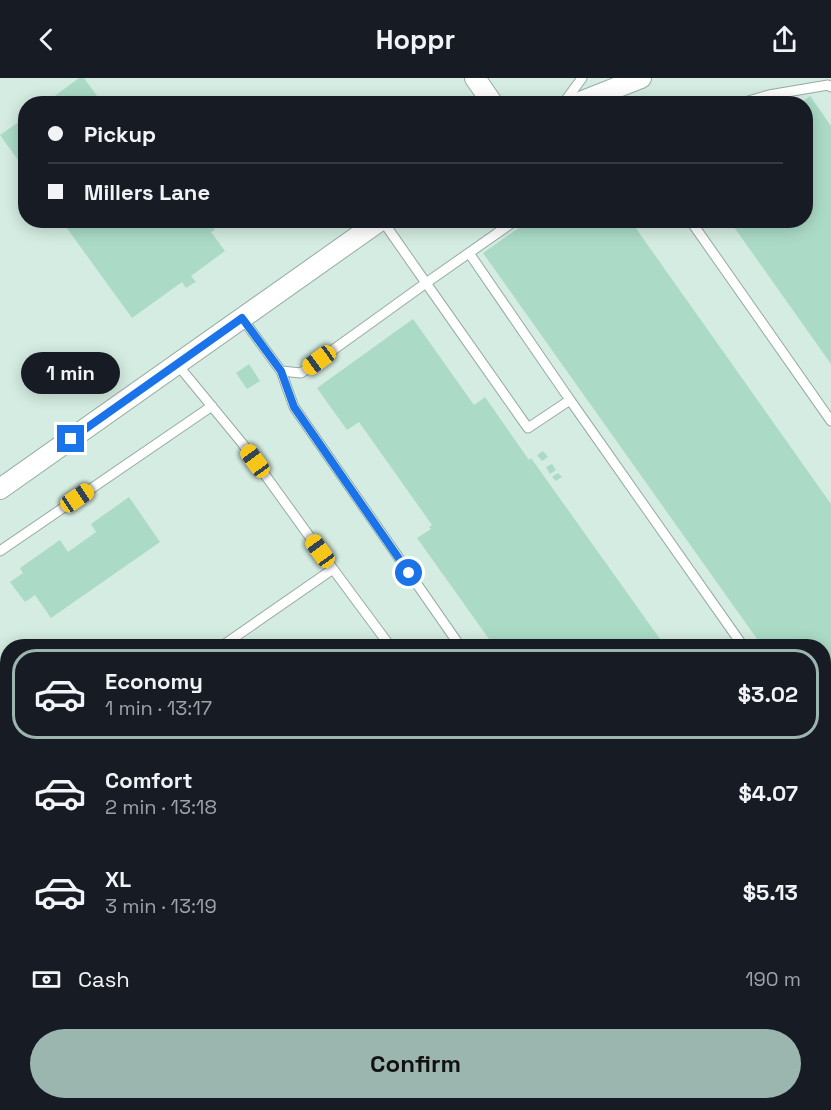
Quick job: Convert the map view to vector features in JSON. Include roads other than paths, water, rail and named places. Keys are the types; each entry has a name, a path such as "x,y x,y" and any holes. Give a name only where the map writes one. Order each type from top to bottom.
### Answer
{"street":[{"path":"475,78 487,96"},
{"path":"595,96 641,78"},
{"path":"0,489 371,228"}],"lane":[{"path":"569,96 582,78"},
{"path":"766,96 828,85 831,87"},
{"path":"388,228 528,428 570,400"},
{"path":"281,371 301,373 505,228"},
{"path":"696,228 831,421"},
{"path":"469,253 737,639"},
{"path":"242,318 281,371 294,407 455,639"},
{"path":"177,364 242,443 385,639"},
{"path":"0,551 212,406"},
{"path":"232,639 333,569"}]}
